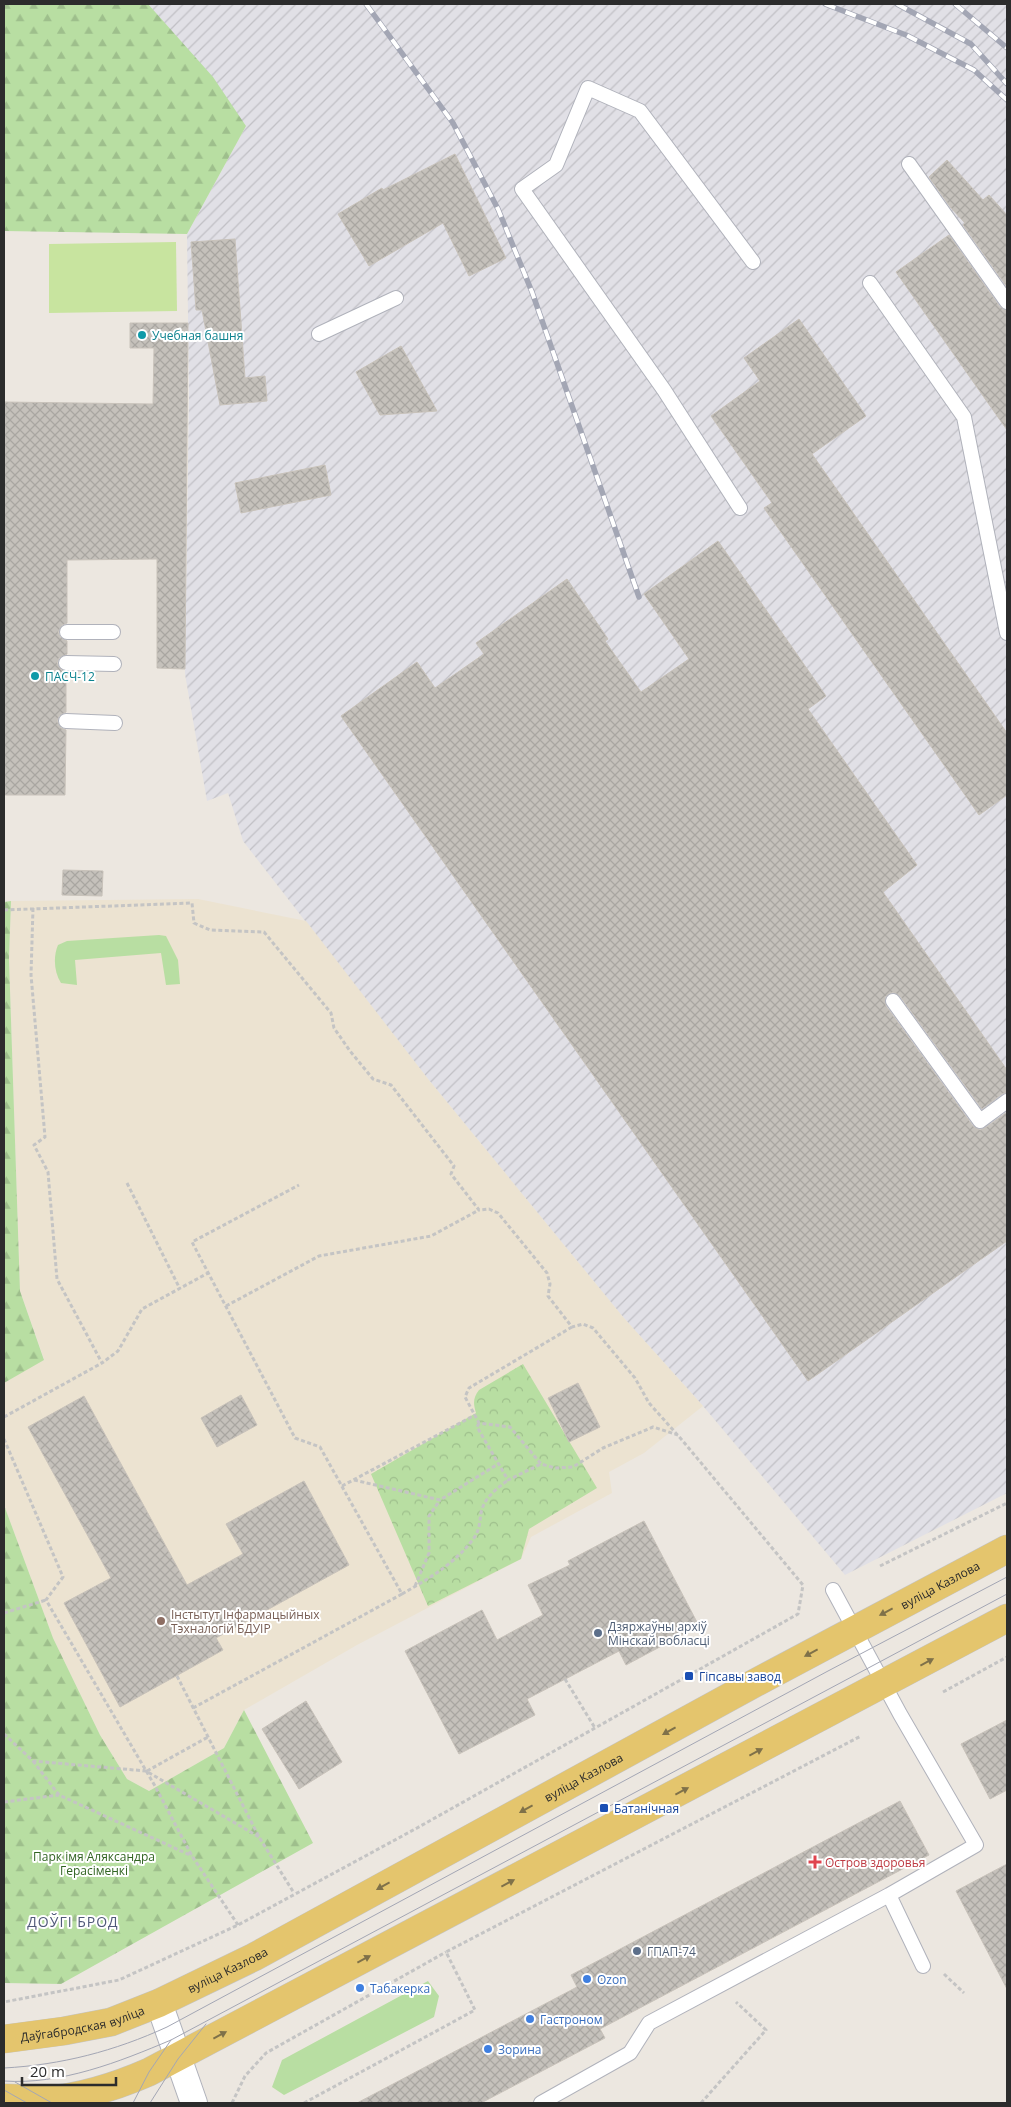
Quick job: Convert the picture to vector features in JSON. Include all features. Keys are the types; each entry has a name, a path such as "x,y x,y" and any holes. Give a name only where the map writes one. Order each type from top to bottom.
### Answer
{"main road":[{"name":"вуліца Казлова","path":"159,2004 270,1949 854,1630 1007,1549"},
{"path":"4,2098 47,2100 88,2094 122,2084 178,2059 1007,1618"},
{"name":"Даўгабродская вуліца","path":"4,2039 64,2031 111,2022 159,2004"}],"street":[{"path":"159,2004 194,2103"}],"lane":[{"path":"740,508 664,390 522,189 556,165 588,88 640,111 753,262"},
{"path":"909,164 1007,302"},
{"path":"870,283 964,417 1007,633"},
{"path":"320,334 396,298"},
{"path":"66,632 113,632"},
{"path":"66,663 114,664"},
{"path":"66,721 115,723"},
{"path":"893,1001 980,1121 1007,1102"},
{"path":"541,2103 630,2053 649,2023 889,1895 976,1845 884,1685 833,1590"},
{"path":"889,1895 923,1966"}],"path":[{"path":"4,910 192,903 194,923 210,930 264,932 331,1013 334,1028 367,1072 373,1079 391,1085 454,1166 451,1174 480,1210"},
{"path":"34,908 31,975 46,1137 34,1145 48,1172 57,1278 102,1363"},
{"path":"127,1184 180,1289"},
{"path":"299,1185 192,1242 295,1438 320,1447 402,1594"},
{"path":"226,1306 320,1256 431,1236 480,1210 489,1210 498,1213 547,1273 550,1284 548,1296 572,1327"},
{"path":"4,1416 102,1363 118,1351 142,1309 208,1273"},
{"path":"4,2002 119,1980 238,1925 294,1893 418,1828 798,1614 803,1586 678,1435 649,1403 635,1378 593,1328 583,1324 572,1327 469,1388 465,1397 479,1423 477,1427 508,1480"},
{"path":"342,1486 475,1415"},
{"path":"479,1423 510,1427 541,1464 555,1468 573,1467 603,1448 654,1427 678,1435"},
{"path":"4,1439 63,1577 46,1600 4,1613"},
{"path":"414,1587 429,1553 429,1516 440,1500 498,1464"},
{"path":"193,1708 439,1572 457,1557 474,1538 481,1526 482,1508 492,1493 508,1480 541,1464"},
{"path":"354,1480 440,1500"},
{"path":"880,1566 1007,1503"},
{"path":"46,1600 146,1771 192,1856 238,1925"},
{"path":"943,1692 1007,1657"},
{"path":"176,1676 259,1837 294,1893"},
{"path":"565,1680 595,1728"},
{"path":"4,1734 33,1761 59,1796 192,1856"},
{"path":"232,2103 245,2076 266,2053 446,1952 861,1736"},
{"path":"146,1771 208,1738"},
{"path":"33,1761 146,1771 259,1837"},
{"path":"4,1802 59,1796"},
{"path":"304,2103 475,2010 446,1952"},
{"path":"701,2103 766,2030 718,1985"}],"shaded area":[{"path":"148,4 1007,4 1007,1493 845,1575 703,1406 623,1317 428,1079 243,841 228,793 207,801 185,674 189,397 187,234 246,126"},
{"path":"198,899 306,921 428,1079 623,1317 703,1406 644,1453 609,1472 612,1493 531,1537 521,1559 357,1645 244,1710 224,1748 149,1791 127,1779 100,1735 53,1638 4,1505 4,1383 44,1359 20,1291 9,959 11,901"}],"green space":[{"path":"4,4 148,4 213,77 246,126 187,234 4,231"},
{"path":"176,242 177,311 49,313 49,244"},
{"path":"11,901 9,959 20,1291 44,1360 4,1383 4,902"},
{"path":"166,936 178,960 180,984 166,985 161,953 75,960 77,985 61,983 59,979 55,964 55,954 58,945 67,941"},
{"path":"523,1364 597,1488 529,1529 521,1559 428,1606 371,1474 476,1413 474,1401 479,1390"},
{"name":"Парк імя Аляксандра Герасіменкі","path":"4,1505 53,1638 100,1735 127,1779 149,1791 224,1748 244,1710 313,1843 61,1984 4,1983"},
{"path":"428,1981 439,1996 434,2017 284,2095 272,2087 282,2060"}],"building":[{"path":"455,154 506,258 469,276 443,223 369,266 338,214 382,188 383,190"},
{"path":"947,160 983,200 989,195 1007,215 1007,287 963,225 965,223 951,208 929,177"},
{"path":"949,235 1000,307 1007,311 1007,430 896,272"},
{"path":"235,239 245,378 265,376 267,401 220,405 202,310 196,310 191,242"},
{"path":"799,319 866,416 812,454 1007,733 1007,795 979,815 764,508 772,503 711,416 760,381 744,358"},
{"path":"130,323 188,323 185,669 157,668 157,559 67,560 67,623 62,625 58,632 60,637 67,641 67,654 59,658 57,663 61,670 66,672 66,712 59,716 57,721 61,728 66,730 65,795 4,795 4,402 153,404 154,348 130,348"},
{"path":"401,346 437,411 380,415 356,372"},
{"path":"325,465 331,495 241,513 235,483"},
{"path":"718,541 826,696 808,709 917,865 883,892 1007,1070 1007,1092 982,1109 900,996 893,992 885,997 886,1006 973,1126 980,1130 985,1128 1007,1112 1007,1241 808,1381 341,716 417,662 435,688 484,654 476,643 567,579 608,639 605,641 641,692 689,659 644,594"},
{"path":"63,870 103,871 102,896 62,895"},
{"path":"578,1383 600,1427 569,1442 548,1398"},
{"path":"241,1395 257,1425 217,1447 201,1418"},
{"path":"84,1396 187,1585 243,1554 226,1524 304,1481 349,1565 216,1638 223,1650 120,1707 64,1603 111,1578 28,1427"},
{"name":"Дзяржаўны архіў Мінскай вобласці","path":"644,1521 699,1626 626,1665 619,1651 527,1699 535,1715 459,1754 405,1651 482,1610 497,1640 543,1615 528,1585 570,1565 568,1561"},
{"path":"306,1701 342,1762 299,1789 262,1729"},
{"path":"1007,1720 1007,1790 990,1799 961,1744"},
{"path":"900,1801 929,1855 600,2029 605,2038 481,2103 357,2103 577,1987 571,1975"},
{"path":"1007,1864 1007,1989 956,1891"}],"tram line":[{"path":"4,2068 46,2064 108,2050 167,2027 828,1671 1007,1577"},
{"path":"4,2081 25,2081 68,2076 110,2064 171,2040 1007,1594"},
{"path":"150,2103 178,2059 206,2024"},
{"path":"133,2103 149,2072 171,2040"},
{"path":"15,2082 52,2103"},
{"path":"4,2090 27,2103"}],"railway":[{"path":"366,4 453,123 498,209 532,292 639,597"},
{"path":"825,4 906,35 974,70 1007,100"},
{"path":"897,4 971,44 1007,84"},
{"path":"955,4 1007,48"}],"place":[{"name":"Учебная башня","path":"142,335"},
{"name":"ПАСЧ-12","path":"35,676"},
{"name":"Інстытут Інфармацыйных Тэхналогій БДУІР","path":"161,1621"},
{"name":"Дзяржаўны архіў Мінскай вобласці","path":"598,1633"},
{"name":"Гіпсавы завод","path":"689,1676"},
{"name":"Батанічная","path":"604,1808"},
{"name":"Остров здоровья","path":"815,1862"},
{"name":"ГПАП-74","path":"637,1951"},
{"name":"Ozon","path":"587,1979"},
{"name":"Табакерка","path":"360,1988"},
{"name":"Гастроном","path":"530,2019"},
{"name":"Зорина","path":"488,2049"}],"district":[{"name":"ДОЎГІ БРОД","path":"73,1921"}]}
